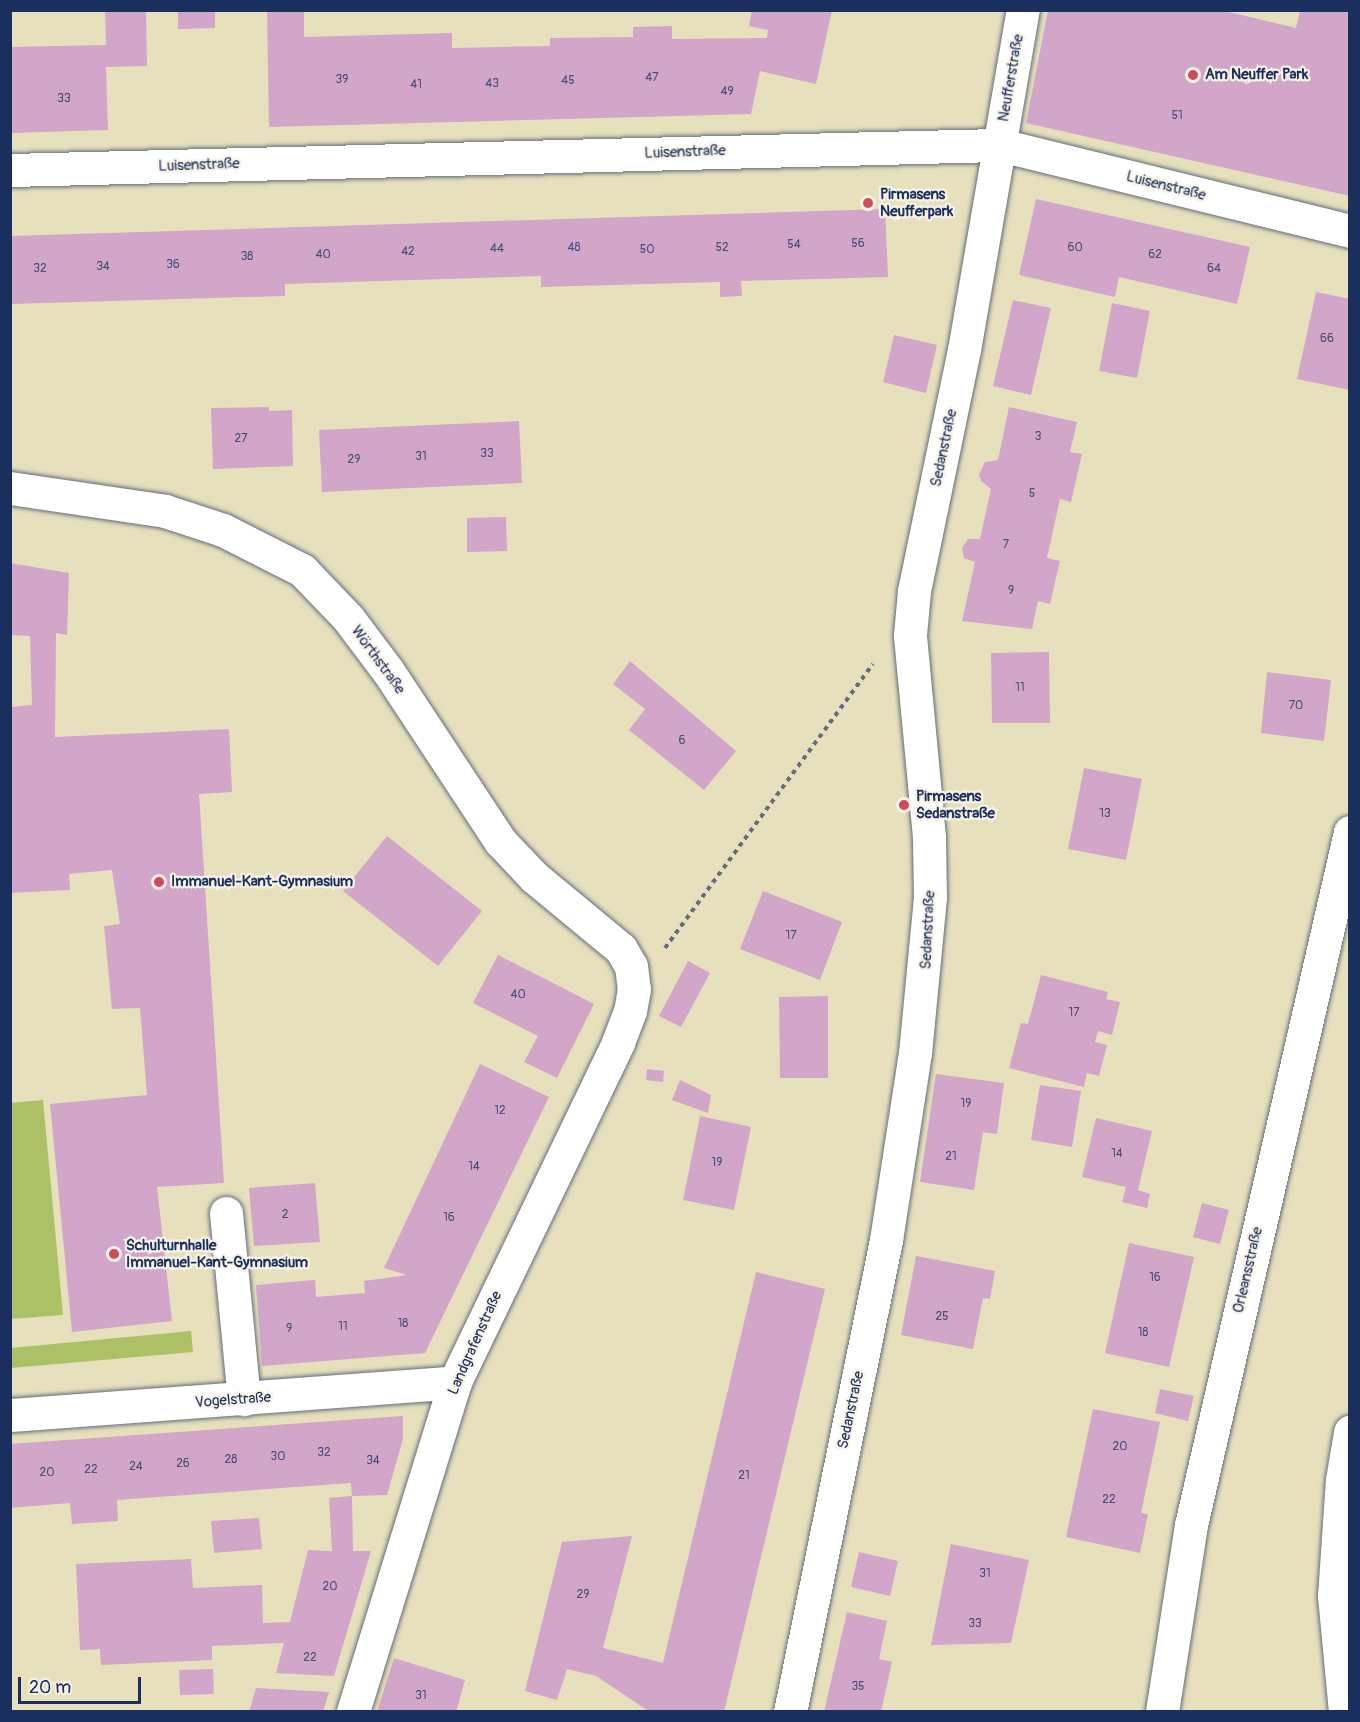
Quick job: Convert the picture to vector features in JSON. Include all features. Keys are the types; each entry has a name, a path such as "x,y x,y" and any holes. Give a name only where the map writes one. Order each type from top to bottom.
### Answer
{"street":[{"name":"Neufferstraße","path":"1000,146 1023,10"},
{"name":"Luisenstraße","path":"10,170 1000,146 1350,231"},
{"name":"Sedanstraße","path":"790,1712 886,1240 927,960 929,837 910,635 914,591 964,350 1000,146"},
{"name":"Wörthstraße","path":"10,488 165,511 248,541 302,570 348,618 388,671 500,841 534,877 621,949 631,966 634,989"},
{"name":"Orleansstraße","path":"1162,1712 1191,1525 1350,832"},
{"name":"Landgrafenstraße","path":"353,1712 454,1382 618,1042 634,989"},
{"path":"226,1213 244,1399"},
{"name":"Vogelstraße","path":"10,1414 244,1399 454,1382"},
{"path":"1345,1712 1334,1596 1342,1480 1350,1432"}],"path":[{"path":"634,989 880,655 910,635"}],"green space":[{"path":"43,1100 63,1315 11,1319 11,1103"},
{"path":"191,1331 193,1352 11,1368 11,1348"}],"building":[{"path":"105,10 146,10 147,66 106,67 108,130 10,133 10,47 106,45"},
{"path":"178,10 215,10 215,28 178,29"},
{"path":"267,10 304,10 304,37 452,33 452,48 550,46 550,38 633,37 633,27 672,26 672,39 767,38 768,30 749,26 752,10 832,10 816,84 760,71 751,114 269,127"},
{"name":"Am Neuffer Park","path":"1048,10 1220,10 1296,28 1300,10 1350,10 1350,196 1026,123"},
{"path":"1036,199 1250,247 1237,304 1119,277 1115,297 1019,275"},
{"path":"885,209 888,277 741,281 742,296 720,297 720,282 541,287 541,276 285,284 285,296 10,304 10,236"},
{"path":"1316,292 1350,299 1350,390 1297,379"},
{"path":"1013,300 1051,308 1031,395 993,386"},
{"path":"1112,303 1150,311 1137,378 1099,371"},
{"path":"894,335 937,345 926,393 883,382"},
{"path":"269,407 269,411 292,410 293,466 213,469 211,408"},
{"path":"1009,407 1077,422 1070,452 1082,454 1071,502 1060,499 1047,558 1060,561 1050,604 1038,601 1032,629 962,621 975,562 964,558 962,548 968,539 980,539 991,489 981,481 979,474 985,462 998,460"},
{"path":"519,421 522,483 322,492 319,430"},
{"path":"506,517 507,551 467,552 467,518"},
{"name":"Immanuel-Kant-Gymnasium","path":"10,563 69,573 67,635 56,633 55,737 229,729 232,792 199,794 224,1183 157,1187 172,1321 72,1332 50,1104 147,1095 140,1008 112,1009 104,926 120,924 112,870 69,874 70,890 10,893 10,707 32,705 30,636 10,635"},
{"path":"1049,652 1050,723 992,723 991,653"},
{"path":"630,661 736,751 704,790 629,730 645,709 613,684"},
{"path":"1267,672 1331,680 1324,741 1261,733"},
{"path":"1084,768 1142,779 1126,860 1068,849"},
{"path":"387,836 482,911 438,966 343,891"},
{"path":"763,891 842,922 820,980 740,949"},
{"path":"498,955 594,1004 557,1078 524,1062 538,1036 473,1003"},
{"path":"688,961 710,973 681,1027 659,1016"},
{"path":"1041,975 1108,992 1106,999 1120,1002 1112,1035 1098,1031 1095,1042 1107,1045 1099,1076 1087,1073 1084,1087 1009,1068 1021,1023 1028,1024"},
{"path":"828,996 828,1078 780,1078 779,997"},
{"path":"480,1064 549,1097 425,1353 262,1366 256,1285 315,1280 316,1297 365,1293 364,1281 407,1275 384,1268"},
{"path":"647,1069 664,1071 663,1082 646,1080"},
{"path":"936,1074 1004,1083 997,1134 983,1132 974,1190 920,1182"},
{"path":"680,1080 711,1095 708,1113 672,1100"},
{"path":"1040,1085 1081,1091 1072,1147 1031,1140"},
{"path":"700,1116 751,1127 734,1210 683,1200"},
{"path":"1096,1118 1152,1131 1138,1190 1150,1194 1147,1208 1122,1202 1126,1187 1082,1177"},
{"path":"315,1183 320,1242 254,1246 249,1188"},
{"path":"1202,1203 1229,1210 1220,1244 1193,1237"},
{"path":"1129,1243 1194,1257 1169,1367 1105,1353"},
{"path":"916,1256 995,1271 990,1299 983,1298 973,1349 901,1335"},
{"path":"756,1272 825,1289 724,1712 650,1712 596,1676 567,1669 557,1700 525,1691 562,1542 632,1536 603,1648 663,1663"},
{"path":"1160,1389 1194,1396 1188,1421 1155,1413"},
{"path":"1093,1409 1160,1422 1141,1513 1148,1514 1140,1553 1066,1537"},
{"path":"403,1416 403,1439 387,1495 352,1496 351,1483 117,1500 118,1521 72,1524 70,1503 10,1508 10,1444"},
{"path":"352,1496 353,1551 371,1551 334,1676 276,1673 284,1643 212,1646 212,1660 101,1665 100,1649 80,1650 76,1564 191,1559 193,1588 262,1585 263,1623 290,1622 308,1550 332,1551 329,1498"},
{"path":"259,1518 262,1549 214,1553 211,1521"},
{"path":"951,1544 1029,1560 1011,1643 931,1645"},
{"path":"859,1552 898,1561 890,1596 851,1587"},
{"path":"847,1612 887,1621 879,1659 892,1662 881,1712 824,1712"},
{"path":"394,1658 465,1680 456,1712 377,1712"},
{"path":"213,1669 214,1694 180,1695 179,1670"},
{"path":"256,1688 329,1692 323,1712 249,1712"}],"place":[{"name":"Am Neuffer Park","path":"1193,75"},
{"name":"Pirmasens Neufferpark","path":"868,203"},
{"name":"Pirmasens Sedanstraße","path":"904,805"},
{"name":"Immanuel-Kant-Gymnasium","path":"159,882"},
{"name":"Schulturnhalle Immanuel-Kant-Gymnasium","path":"114,1254"}]}
